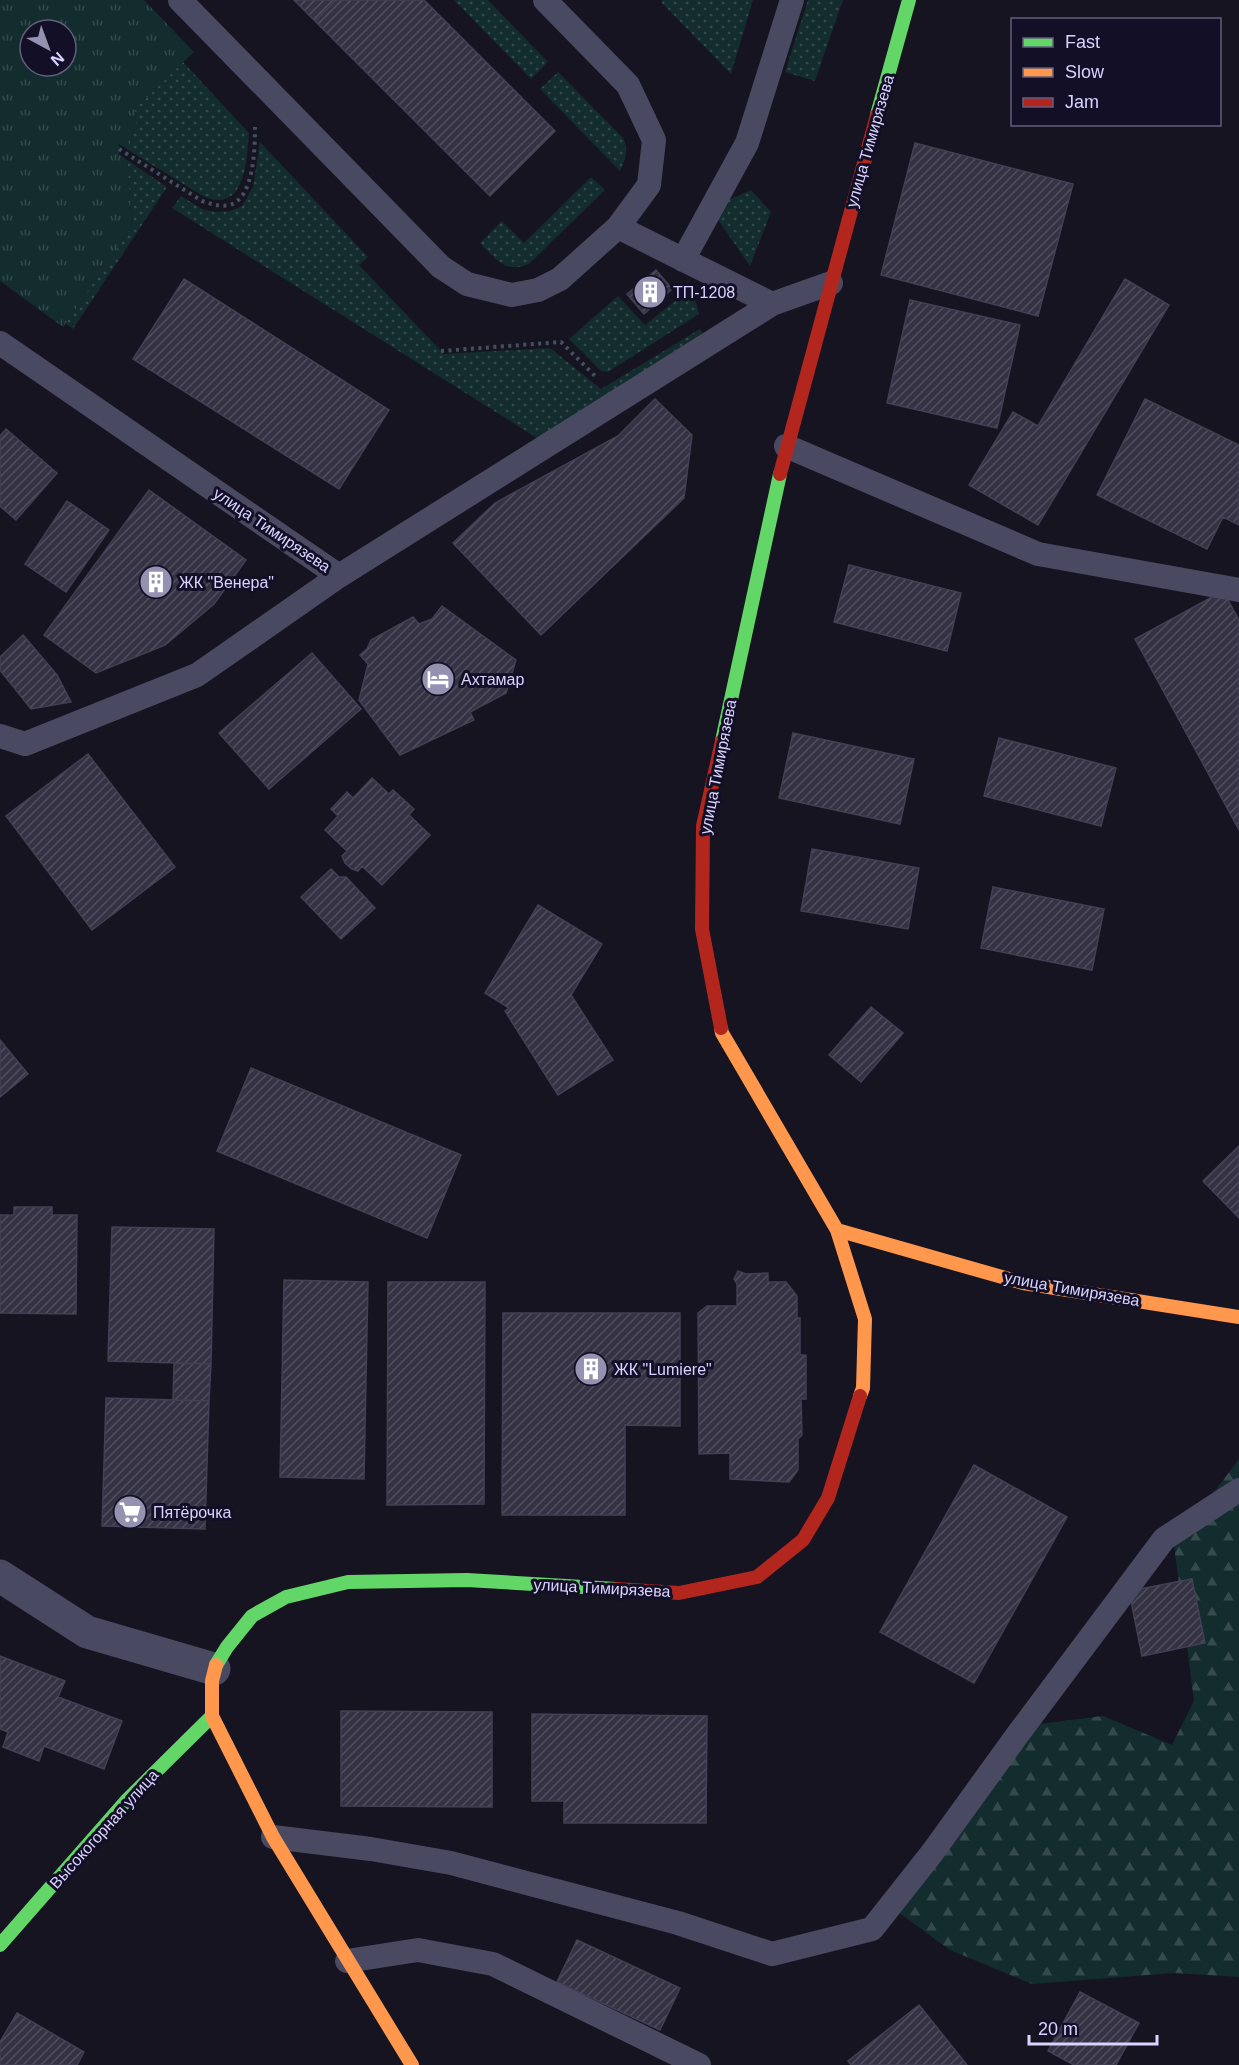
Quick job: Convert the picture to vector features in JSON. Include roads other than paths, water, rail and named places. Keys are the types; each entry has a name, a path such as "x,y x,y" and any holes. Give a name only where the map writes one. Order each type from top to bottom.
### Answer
{"street":[{"name":"улица Тимирязева","path":"212,1716 214,1669 227,1647 252,1616 286,1597 348,1582 467,1580 679,1593 757,1578 803,1540 828,1498 863,1388 865,1318 837,1230 722,1033 702,929 703,826 786,446 909,0"},
{"name":"улица Тимирязева","path":"837,1230 1023,1282 1239,1317"},
{"path":"0,1576 87,1632 214,1669"},
{"path":"212,1716 273,1837 412,2065"},
{"name":"Высокогорная улица","path":"0,1945 126,1801 212,1716"}],"lane":[{"path":"180,0 441,267 467,284 512,295 538,290 560,279 618,227 649,185 654,140 628,85 545,0"},
{"path":"683,260 747,143 792,0"},
{"path":"618,227 772,304"},
{"name":"улица Тимирязева","path":"0,343 339,576 772,304 831,283"},
{"path":"786,446 1038,554 1239,590"},
{"path":"0,736 25,744 197,675 339,576"},
{"path":"273,1837 371,1849 451,1863 678,1923 772,1954 872,1929 932,1853 1164,1539 1239,1490"},
{"path":"347,1961 418,1950 493,1964 699,2065"}],"place":[{"name":"ТП-1208","path":"650,292"},
{"name":"ЖК \"Венера\"","path":"156,582"},
{"name":"Ахтамар","path":"438,679"},
{"name":"ЖК \"Lumiere\"","path":"591,1369"},
{"name":"Пятёрочка","path":"130,1512"}]}
